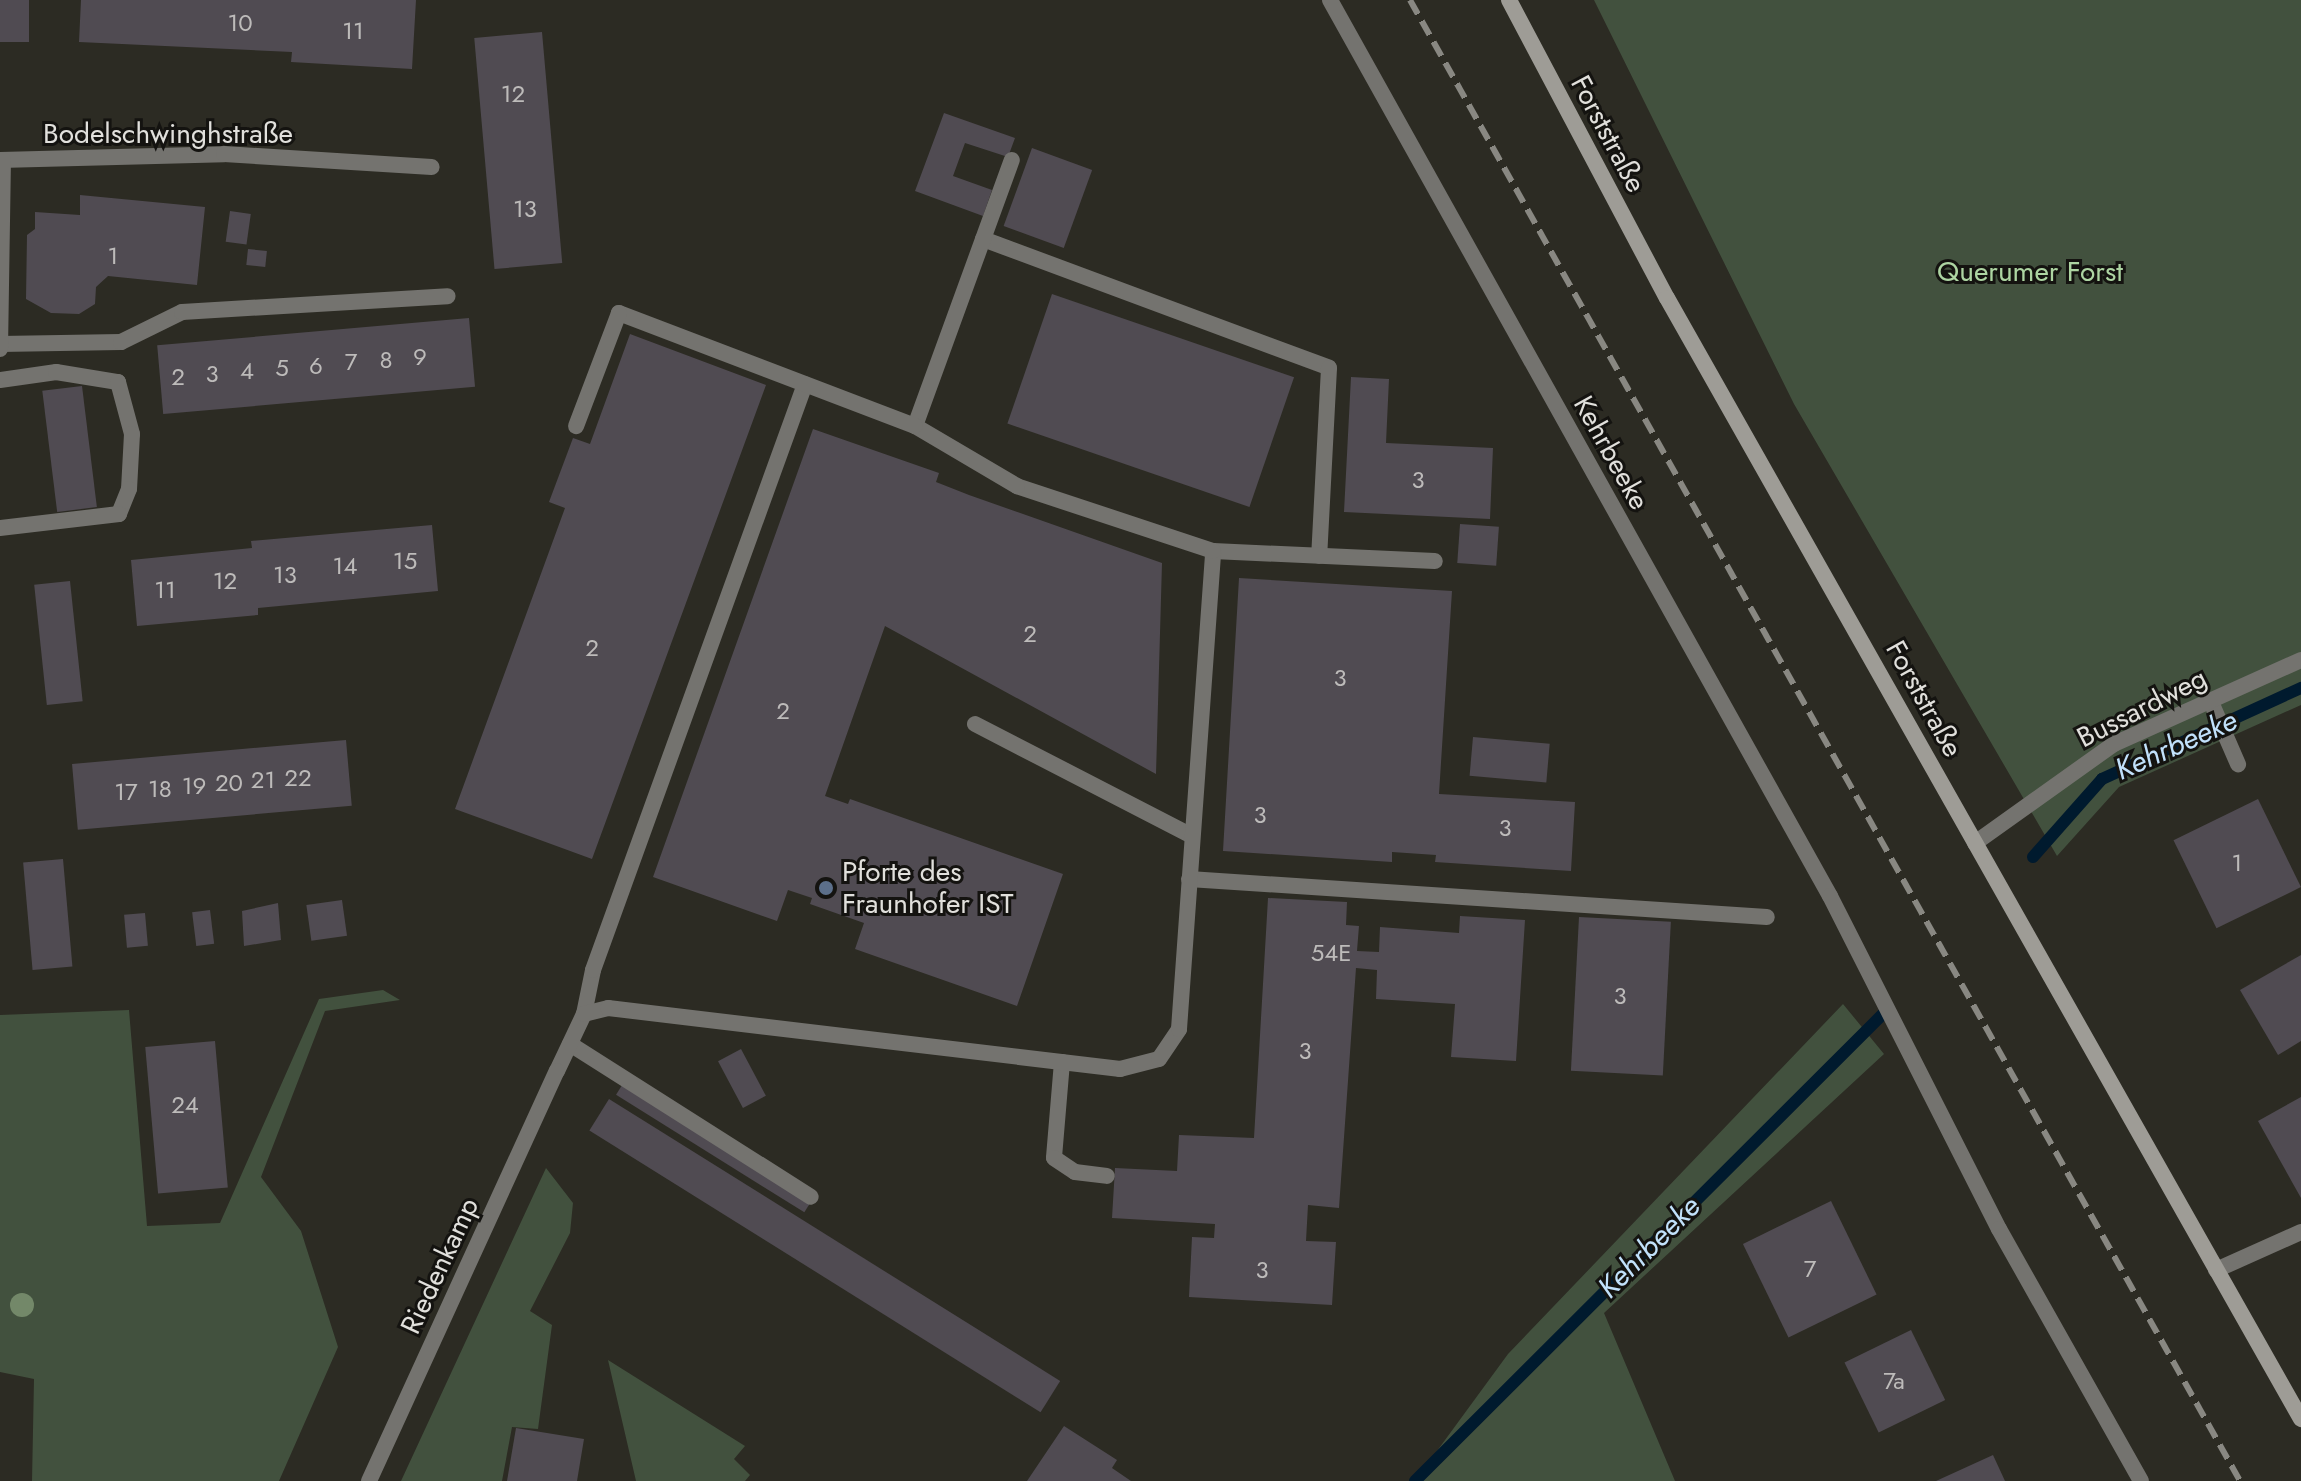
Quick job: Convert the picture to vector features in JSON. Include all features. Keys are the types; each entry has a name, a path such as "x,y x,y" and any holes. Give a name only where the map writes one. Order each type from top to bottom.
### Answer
{"main road":[{"name":"Forststraße","path":"1509,0 1667,298 2301,1419"}],"street":[{"name":"Kehrbeeke","path":"1330,0 1830,896 1999,1229 2141,1481"},
{"name":"Bodelschwinghstraße","path":"2,160 224,154 432,167"},
{"path":"2,160 0,347 121,342 182,312 448,296"},
{"path":"915,426 1012,160"},
{"path":"983,239 1329,368 1319,556"},
{"path":"576,426 619,313 915,426 1017,486 1213,551 1435,561"},
{"path":"0,380 56,372 118,382 132,434 129,489 119,514 0,528"},
{"name":"Riedenkamp","path":"369,1481 584,1014 593,970 805,384"},
{"path":"584,1014 608,1008 1120,1069 1159,1059 1179,1029 1213,551"},
{"name":"Bussardweg","path":"1975,843 2114,744 2301,660"},
{"path":"2211,702 2238,764"},
{"path":"975,724 1192,836"},
{"path":"1189,879 1767,917"},
{"path":"570,1044 811,1197"},
{"path":"1062,1062 1054,1158 1075,1172 1107,1176"},
{"path":"2216,1270 2301,1232"}],"green space":[{"name":"Querumer Forst","path":"1594,0 2301,0 2301,705 2119,787 2057,856 1794,404"},
{"path":"383,990 400,1000 325,1011 261,1177 301,1231 338,1347 279,1481 32,1481 34,1379 0,1372 0,1015 129,1010 147,1226 220,1223 319,999"},
{"path":"1843,1004 1884,1054 1604,1313 1675,1481 1415,1481 1508,1354"},
{"path":"546,1168 573,1203 570,1233 530,1311 552,1325 538,1429 512,1427 502,1481 401,1481"},
{"path":"608,1360 745,1446 734,1459 750,1475 745,1481 636,1481"}],"building":[{"path":"0,0 29,0 29,42 0,42"},
{"path":"81,0 416,0 412,69 291,62 292,52 79,42"},
{"path":"542,32 562,263 494,269 474,38"},
{"path":"944,113 1015,138 1008,157 965,143 953,176 992,190 983,216 915,191"},
{"path":"1032,148 1092,170 1064,248 1004,226"},
{"path":"80,195 205,207 197,285 108,276 96,287 95,304 79,314 51,313 26,299 27,235 35,229 35,212 80,215"},
{"path":"230,211 251,214 246,245 226,242"},
{"path":"248,249 267,251 265,267 246,265"},
{"path":"1052,294 1294,377 1249,507 1007,424"},
{"path":"469,318 475,387 163,414 157,345"},
{"path":"630,334 766,385 592,859 455,809 565,508 549,502 573,438 590,444"},
{"path":"1351,377 1389,379 1386,443 1493,448 1490,519 1344,512"},
{"path":"82,386 97,507 57,512 42,391"},
{"path":"813,429 939,473 936,482 969,495 1162,563 1156,774 885,626 825,796 848,804 850,799 1063,874 1017,1006 855,949 864,923 810,904 812,898 788,890 777,921 653,877"},
{"path":"1460,524 1499,527 1496,566 1457,563"},
{"path":"432,525 438,591 258,608 258,615 137,626 131,560 252,548 251,541"},
{"path":"1239,578 1452,591 1439,794 1575,802 1571,871 1435,862 1436,855 1392,852 1392,862 1223,851"},
{"path":"70,581 83,701 47,705 34,585"},
{"path":"1473,737 1550,744 1546,783 1470,776"},
{"path":"346,740 352,806 78,830 72,764"},
{"path":"2258,799 2301,887 2216,928 2174,840"},
{"path":"63,859 72,967 33,970 23,862"},
{"path":"1268,898 1347,902 1346,925 1359,926 1357,951 1379,952 1380,927 1459,933 1460,916 1525,920 1516,1061 1451,1057 1455,1004 1376,999 1377,970 1356,968 1339,1208 1308,1205 1306,1241 1336,1242 1332,1305 1189,1297 1192,1237 1214,1238 1215,1224 1112,1218 1115,1168 1177,1171 1179,1135 1254,1138"},
{"path":"342,900 347,936 311,941 306,905"},
{"path":"278,903 281,940 244,946 242,911"},
{"path":"210,910 214,944 196,946 192,912"},
{"path":"145,913 148,946 127,948 124,915"},
{"path":"1579,917 1671,922 1663,1076 1571,1071"},
{"path":"2301,955 2301,1041 2278,1055 2240,990"},
{"path":"215,1041 228,1187 158,1194 145,1047"},
{"path":"741,1049 766,1096 743,1108 718,1061"},
{"path":"624,1082 812,1200 804,1212 616,1095"},
{"path":"2301,1097 2301,1198 2258,1121"},
{"path":"609,1099 1060,1381 1041,1412 589,1130"},
{"path":"1831,1201 1877,1294 1789,1337 1743,1244"},
{"path":"1911,1330 1945,1400 1879,1433 1844,1362"},
{"path":"1064,1426 1117,1460 1112,1468 1131,1481 1027,1481"},
{"path":"516,1428 584,1439 577,1481 507,1481"},
{"path":"1993,1455 2005,1481 1936,1481"}],"waterway":[{"name":"Kehrbeeke","path":"2033,857 2102,779 2301,688"},
{"name":"Kehrbeeke","path":"1415,1481 1883,1014"}],"railway":[{"path":"1410,0 2240,1481"}],"place":[{"name":"Pforte des Fraunhofer IST","path":"826,888"}]}
